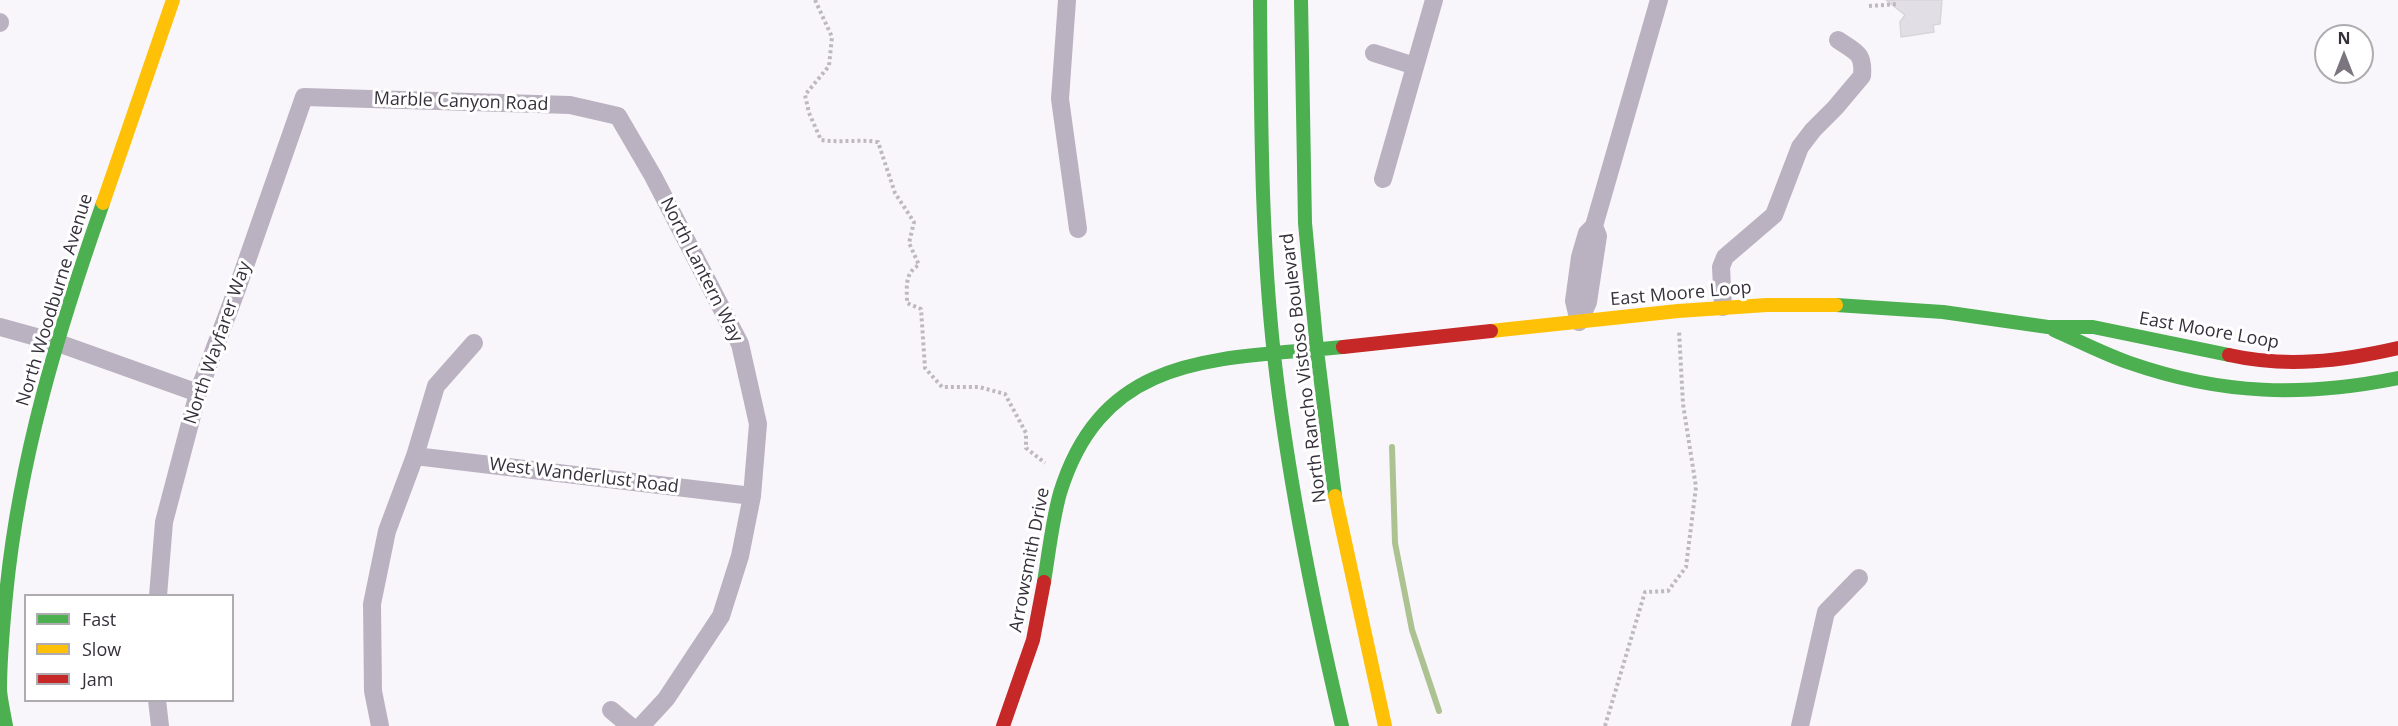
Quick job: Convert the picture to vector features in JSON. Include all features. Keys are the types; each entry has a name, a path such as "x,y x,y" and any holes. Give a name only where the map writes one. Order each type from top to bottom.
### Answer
{"street":[{"name":"North Woodburne Avenue","path":"6,726 0,690 6,568 21,475 83,262 173,0"},
{"path":"1067,0 1060,99 1078,229"},
{"name":"North Rancho Vistoso Boulevard","path":"1260,0 1262,201 1274,354 1294,494 1316,617 1342,726"},
{"name":"North Rancho Vistoso Boulevard","path":"1302,0 1301,81 1305,223 1317,350 1335,496 1385,726"},
{"path":"1383,179 1434,0"},
{"path":"1579,322 1574,301 1580,257 1587,233 1594,226 1659,0"},
{"path":"1723,307 1721,267 1725,257 1774,215 1800,147 1812,130 1835,108 1862,76 1861,57 1838,40"},
{"path":"1374,53 1415,66"},
{"name":"Marble Canyon Road","path":"304,97 570,105 618,116"},
{"name":"North Wayfarer Way","path":"158,594 164,522 198,393 304,97"},
{"name":"North Lantern Way","path":"618,116 653,176 740,344 758,424 752,496 740,556 721,616 666,699 641,726"},
{"name":"East Moore Loop","path":"1317,350 1678,310 1826,304 1883,306 1943,312 2048,327 2093,327 2252,360 2291,363 2354,358 2398,348"},
{"path":"0,327 58,342 198,393"},
{"name":"East Moore Loop","path":"2048,327 2130,363 2164,373 2256,390 2305,392 2355,387 2398,378"},
{"path":"380,726 373,691 372,603 387,531 415,456 436,386 474,343"},
{"name":"Arrowsmith Drive","path":"1003,726 1033,640 1055,513 1064,481 1085,436 1121,398 1149,379 1208,361 1317,350"},
{"name":"West Wanderlust Road","path":"415,456 752,496"},
{"path":"1800,726 1826,612 1859,578"},
{"path":"157,702 160,726"},
{"path":"611,710 630,726"}],"path":[{"path":"815,0 832,37 830,66 805,95 808,112 821,140 838,142 858,139 878,142 895,193 914,222 909,243 919,265 913,268 906,280 907,303 921,309 925,368 942,387 980,387 1005,394 1026,433 1026,448 1046,463"},
{"path":"1869,6 1898,4"},
{"path":"1605,726 1645,592 1668,591 1686,567 1696,487 1683,404 1678,310"}],"building":[{"path":"1886,0 1942,0 1940,24 1933,25 1934,32 1901,37 1900,22 1905,15"}],"waterway":[{"path":"1392,447 1395,543 1412,630 1439,711"}],"traffic: fast":[{"path":"1260,0 1264,222 1274,355 1286,448 1302,541 1342,726"},
{"path":"1301,0 1305,223 1317,350 1335,496"},
{"path":"6,726 0,690 1,654 12,544 20,494 42,396 103,203"},
{"path":"1836,305 1943,312 2048,327 2093,327 2229,355"},
{"path":"2054,330 2130,363 2197,382 2230,387 2296,390 2329,388 2398,378"},
{"path":"1044,582 1060,493 1080,446 1105,412 1136,387 1172,371 1211,361 1343,347"}],"traffic: slow":[{"path":"103,203 173,0"},
{"path":"1491,331 1678,311 1767,305 1836,305"},
{"path":"1335,496 1385,726"}],"traffic: jam":[{"path":"1343,347 1491,331"},
{"path":"2229,355 2293,362 2335,359 2398,348"},
{"path":"1003,726 1033,640 1044,582"}]}
